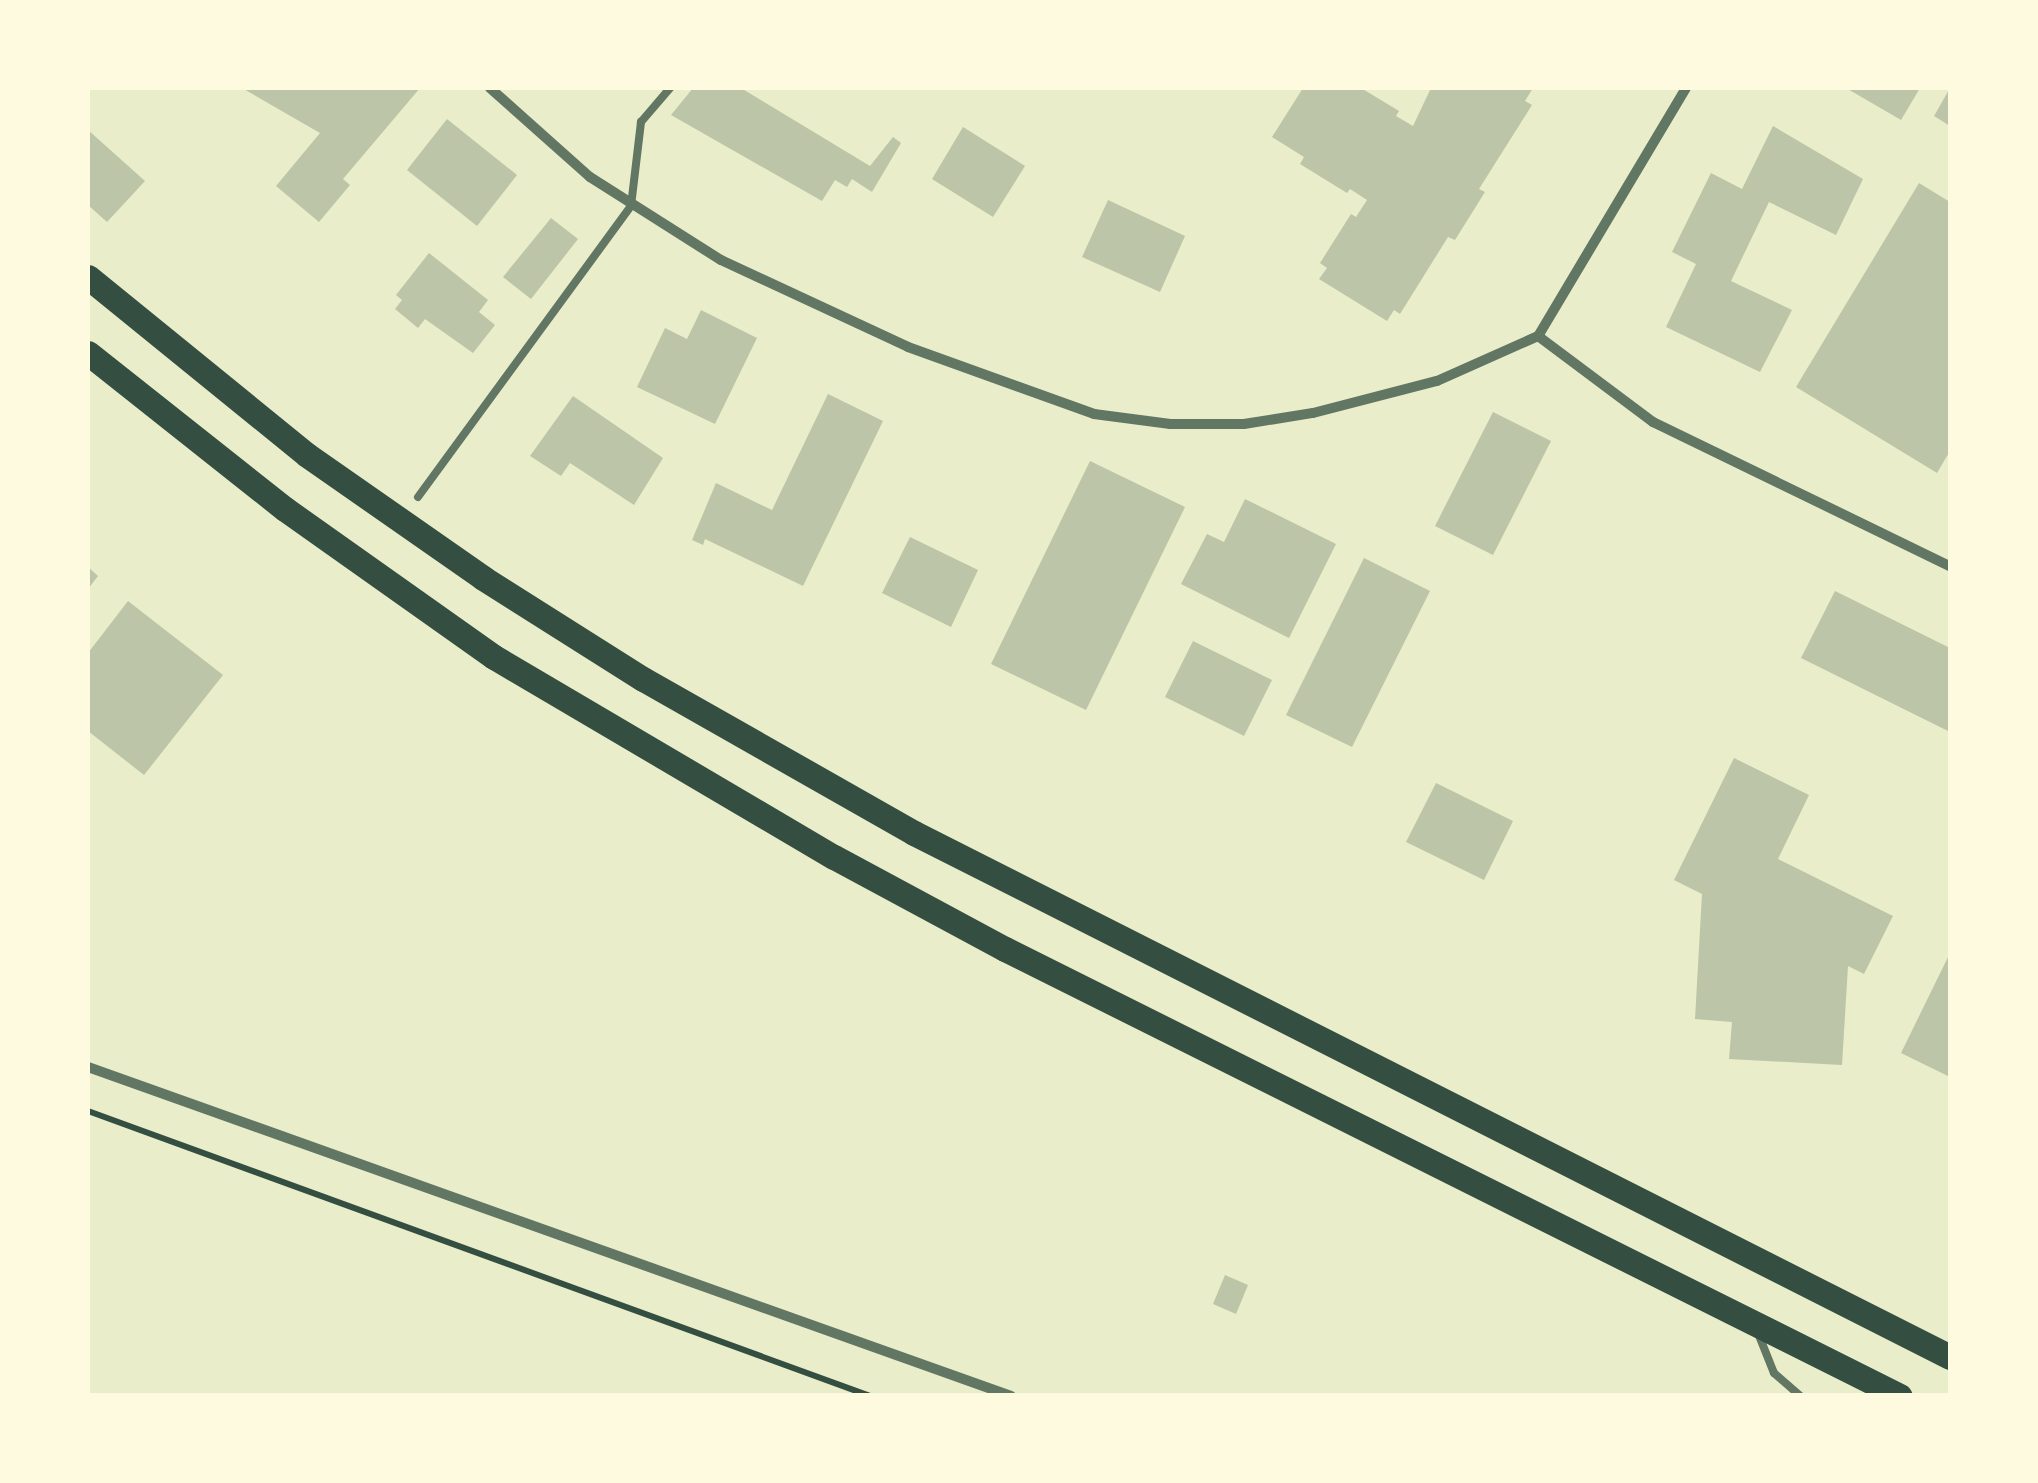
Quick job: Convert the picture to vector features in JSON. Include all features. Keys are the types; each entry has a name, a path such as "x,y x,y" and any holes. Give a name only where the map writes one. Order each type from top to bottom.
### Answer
{"main road":[{"path":"88,278 307,454 483,578 643,679 914,833 1950,1358"},
{"path":"88,353 285,509 494,657 674,765 1005,949 1900,1396"}],"street":[{"path":"490,88 590,177 721,260 908,347 1094,414 1170,424 1244,424 1313,413 1436,381 1538,336 1686,88"},
{"path":"1538,336 1653,422 1950,566"},
{"path":"88,1067 1011,1396"}],"lane":[{"path":"418,497 631,206 641,122 670,88"},
{"path":"1754,1324 1774,1373 1800,1396"}],"path":[{"path":"88,1111 870,1396"}],"building":[{"path":"242,88 420,88 343,179 350,185 319,222 276,186 320,133"},
{"path":"693,88 741,88 870,166 893,137 901,143 872,192 852,179 847,187 835,180 822,201 671,115"},
{"path":"1303,88 1361,88 1399,111 1396,116 1413,126 1431,88 1533,88 1525,101 1532,105 1479,189 1485,192 1455,240 1448,237 1400,314 1394,310 1387,321 1319,279 1327,268 1320,263 1351,214 1356,217 1367,200 1350,189 1347,193 1300,164 1304,157 1272,137"},
{"path":"1846,88 1920,88 1901,120"},
{"path":"1950,88 1950,126 1934,116"},
{"path":"447,119 517,175 477,226 407,170"},
{"path":"1773,126 1863,179 1836,235 1769,202 1731,281 1792,310 1760,372 1666,327 1696,264 1672,252 1711,173 1742,189"},
{"path":"963,127 1025,166 993,217 932,179"},
{"path":"88,130 145,181 107,222 88,205"},
{"path":"1919,183 1950,202 1950,451 1937,473 1796,387"},
{"path":"1108,200 1185,236 1160,292 1082,257"},
{"path":"551,218 578,239 531,299 503,277"},
{"path":"429,253 488,300 479,312 495,325 473,353 425,319 418,328 395,309 402,300 396,295"},
{"path":"701,310 757,338 715,424 637,387 665,328 687,339"},
{"path":"828,394 883,421 803,586 705,539 703,545 692,540 716,483 772,510"},
{"path":"573,396 663,458 634,505 570,463 561,476 530,456"},
{"path":"1493,412 1551,441 1493,555 1435,526"},
{"path":"1090,461 1185,507 1086,710 991,664"},
{"path":"1245,499 1336,544 1289,638 1181,584 1207,534 1224,542"},
{"path":"910,537 978,570 951,627 882,593"},
{"path":"1364,558 1430,591 1352,747 1286,715"},
{"path":"88,567 98,576 88,589"},
{"path":"1835,591 1950,648 1950,732 1801,658"},
{"path":"128,601 223,675 144,775 88,731 88,653"},
{"path":"1193,641 1272,680 1244,736 1165,697"},
{"path":"1734,758 1809,795 1778,859 1893,916 1864,974 1848,966 1842,1065 1729,1059 1732,1022 1695,1019 1702,894 1674,880"},
{"path":"1436,783 1513,821 1484,880 1406,842"},
{"path":"1950,953 1950,1077 1901,1053"},
{"path":"1225,1275 1248,1285 1236,1314 1213,1304"}]}
